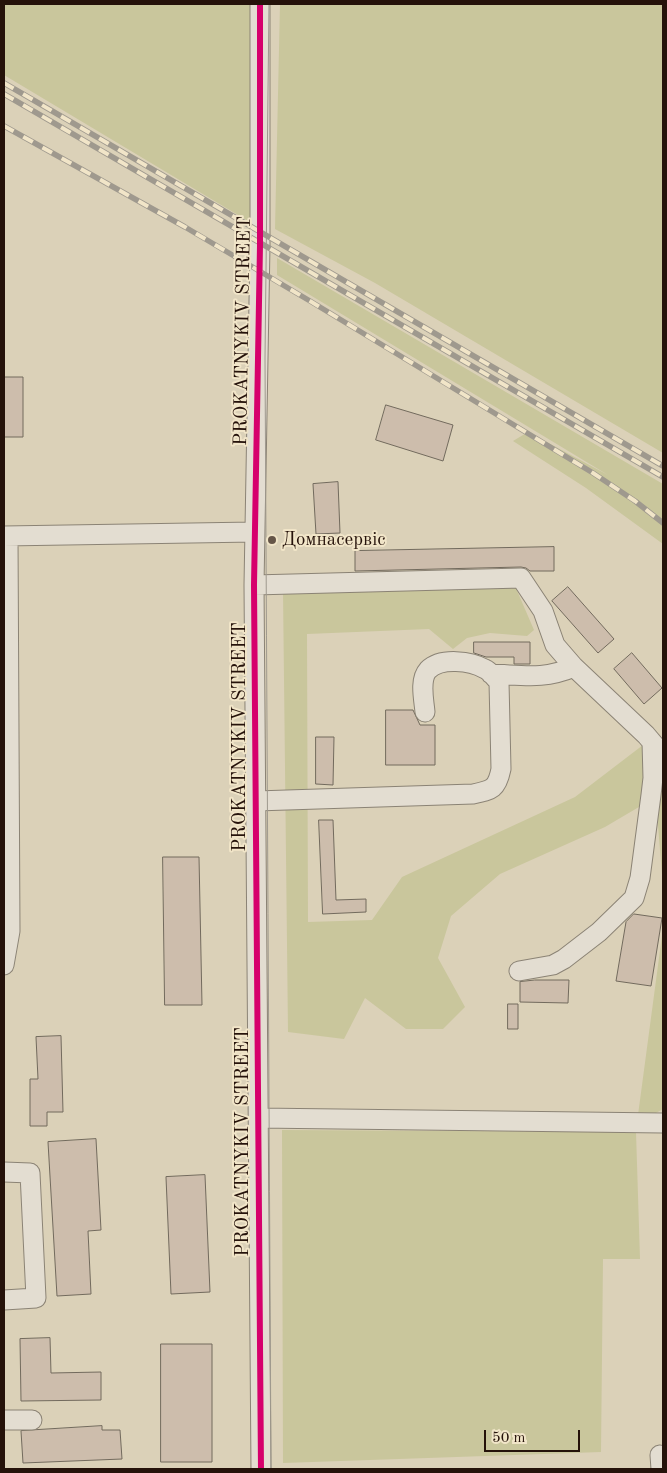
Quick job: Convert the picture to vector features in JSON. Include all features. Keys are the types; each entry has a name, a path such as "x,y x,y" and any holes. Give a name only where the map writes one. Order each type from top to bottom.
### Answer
{"street":[{"name":"PROKATNYKIV STREET","path":"260,4 260,246 254,585 261,1469"},
{"path":"4,965 10,931 6,536 254,532"},
{"path":"254,585 521,578 543,611 555,645 574,667 658,749 640,878 634,898 598,932 553,965 519,971"},
{"path":"256,801 473,794 490,790 498,781 501,769 499,682 487,669 469,663 450,662 438,664 428,670 423,684 424,712"},
{"path":"491,674 550,676 574,667"},
{"path":"258,1118 658,1121"},
{"path":"4,1172 30,1172 36,1298 4,1300"},
{"path":"4,1420 32,1420"}],"shaded area":[{"path":"4,4 254,4 253,224 4,75"},
{"path":"280,4 663,4 663,453 375,283 275,229"},
{"path":"277,258 663,484 663,544 586,488 513,441 528,432 608,475 277,275"},
{"path":"515,586 534,630 527,636 490,633 467,638 453,649 429,629 307,634 308,922 372,920 402,877 575,797 643,745 663,766 663,887 657,813 644,804 605,827 500,874 451,916 438,958 465,1007 443,1029 406,1029 365,998 344,1039 288,1032 283,591"},
{"path":"663,928 663,1109 656,1113 638,1115"},
{"path":"282,1130 636,1132 640,1259 603,1259 601,1452 283,1463"}],"building":[{"path":"4,377 23,377 23,437 4,437"},
{"path":"386,405 453,425 443,461 376,440"},
{"path":"338,482 340,533 316,534 313,484"},
{"path":"554,547 554,571 530,571 521,567 355,571 355,551"},
{"path":"568,587 614,639 598,653 552,601"},
{"path":"474,642 530,642 530,664 514,664 514,657 486,657 474,653"},
{"path":"632,653 662,688 644,704 614,669"},
{"path":"386,710 413,710 420,725 435,725 435,765 386,765"},
{"path":"316,737 334,737 333,785 316,784"},
{"path":"319,820 333,820 336,900 366,899 366,912 323,914"},
{"path":"163,857 199,857 202,1005 165,1005"},
{"path":"634,914 662,918 651,986 616,981 626,922"},
{"path":"569,980 568,1003 520,1002 520,982"},
{"path":"508,1004 518,1004 518,1029 508,1029"},
{"path":"61,1036 63,1112 47,1112 47,1126 30,1126 30,1079 38,1079 36,1037"},
{"path":"96,1139 101,1230 88,1231 91,1294 57,1296 48,1142"},
{"path":"205,1175 210,1292 171,1294 166,1177"},
{"path":"50,1338 51,1373 101,1372 101,1400 21,1401 20,1339"},
{"path":"161,1344 212,1344 212,1462 161,1462"},
{"path":"102,1426 102,1430 120,1430 122,1459 23,1463 21,1431"}],"tram line":[{"path":"269,4 265,358 271,1469"}],"railway":[{"path":"4,83 663,466"},
{"path":"4,94 663,477"},
{"path":"4,126 185,227 310,301 593,473 635,501 663,523"}],"cycle path":[{"path":"260,4 260,245 254,585 261,1469"}],"place":[{"name":"Домнасервіс","path":"272,540"}]}
